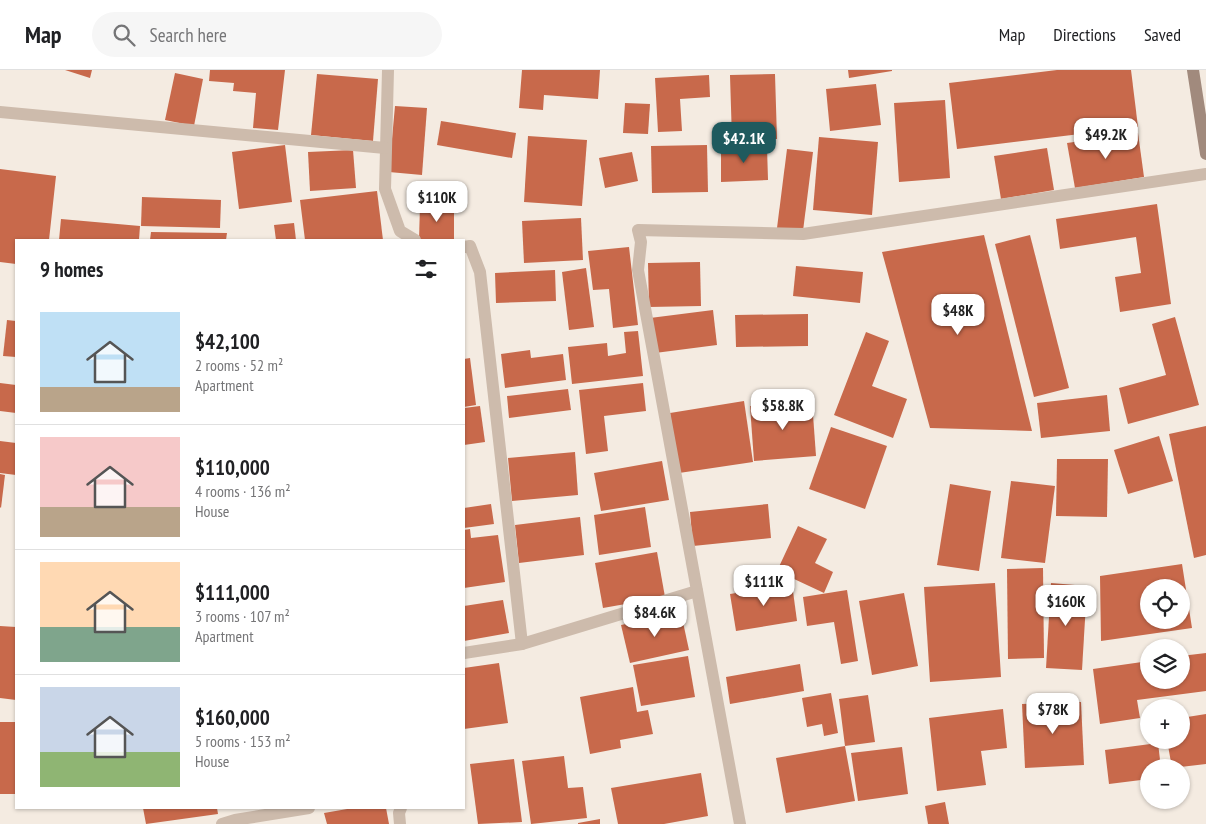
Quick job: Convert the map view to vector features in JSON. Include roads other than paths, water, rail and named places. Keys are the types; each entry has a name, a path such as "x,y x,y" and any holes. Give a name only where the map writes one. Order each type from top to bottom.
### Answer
{"main road":[{"path":"1193,70 1206,154"}],"street":[{"path":"388,70 385,189 400,231 413,239"},
{"path":"0,112 385,148"},
{"path":"740,824 638,270 641,242 638,230 803,234 1206,174"},
{"path":"465,247 470,246 480,272 522,644"},
{"path":"465,653 522,644 696,591"},
{"path":"222,824 234,820 303,809"},
{"path":"400,824 401,809"}]}
